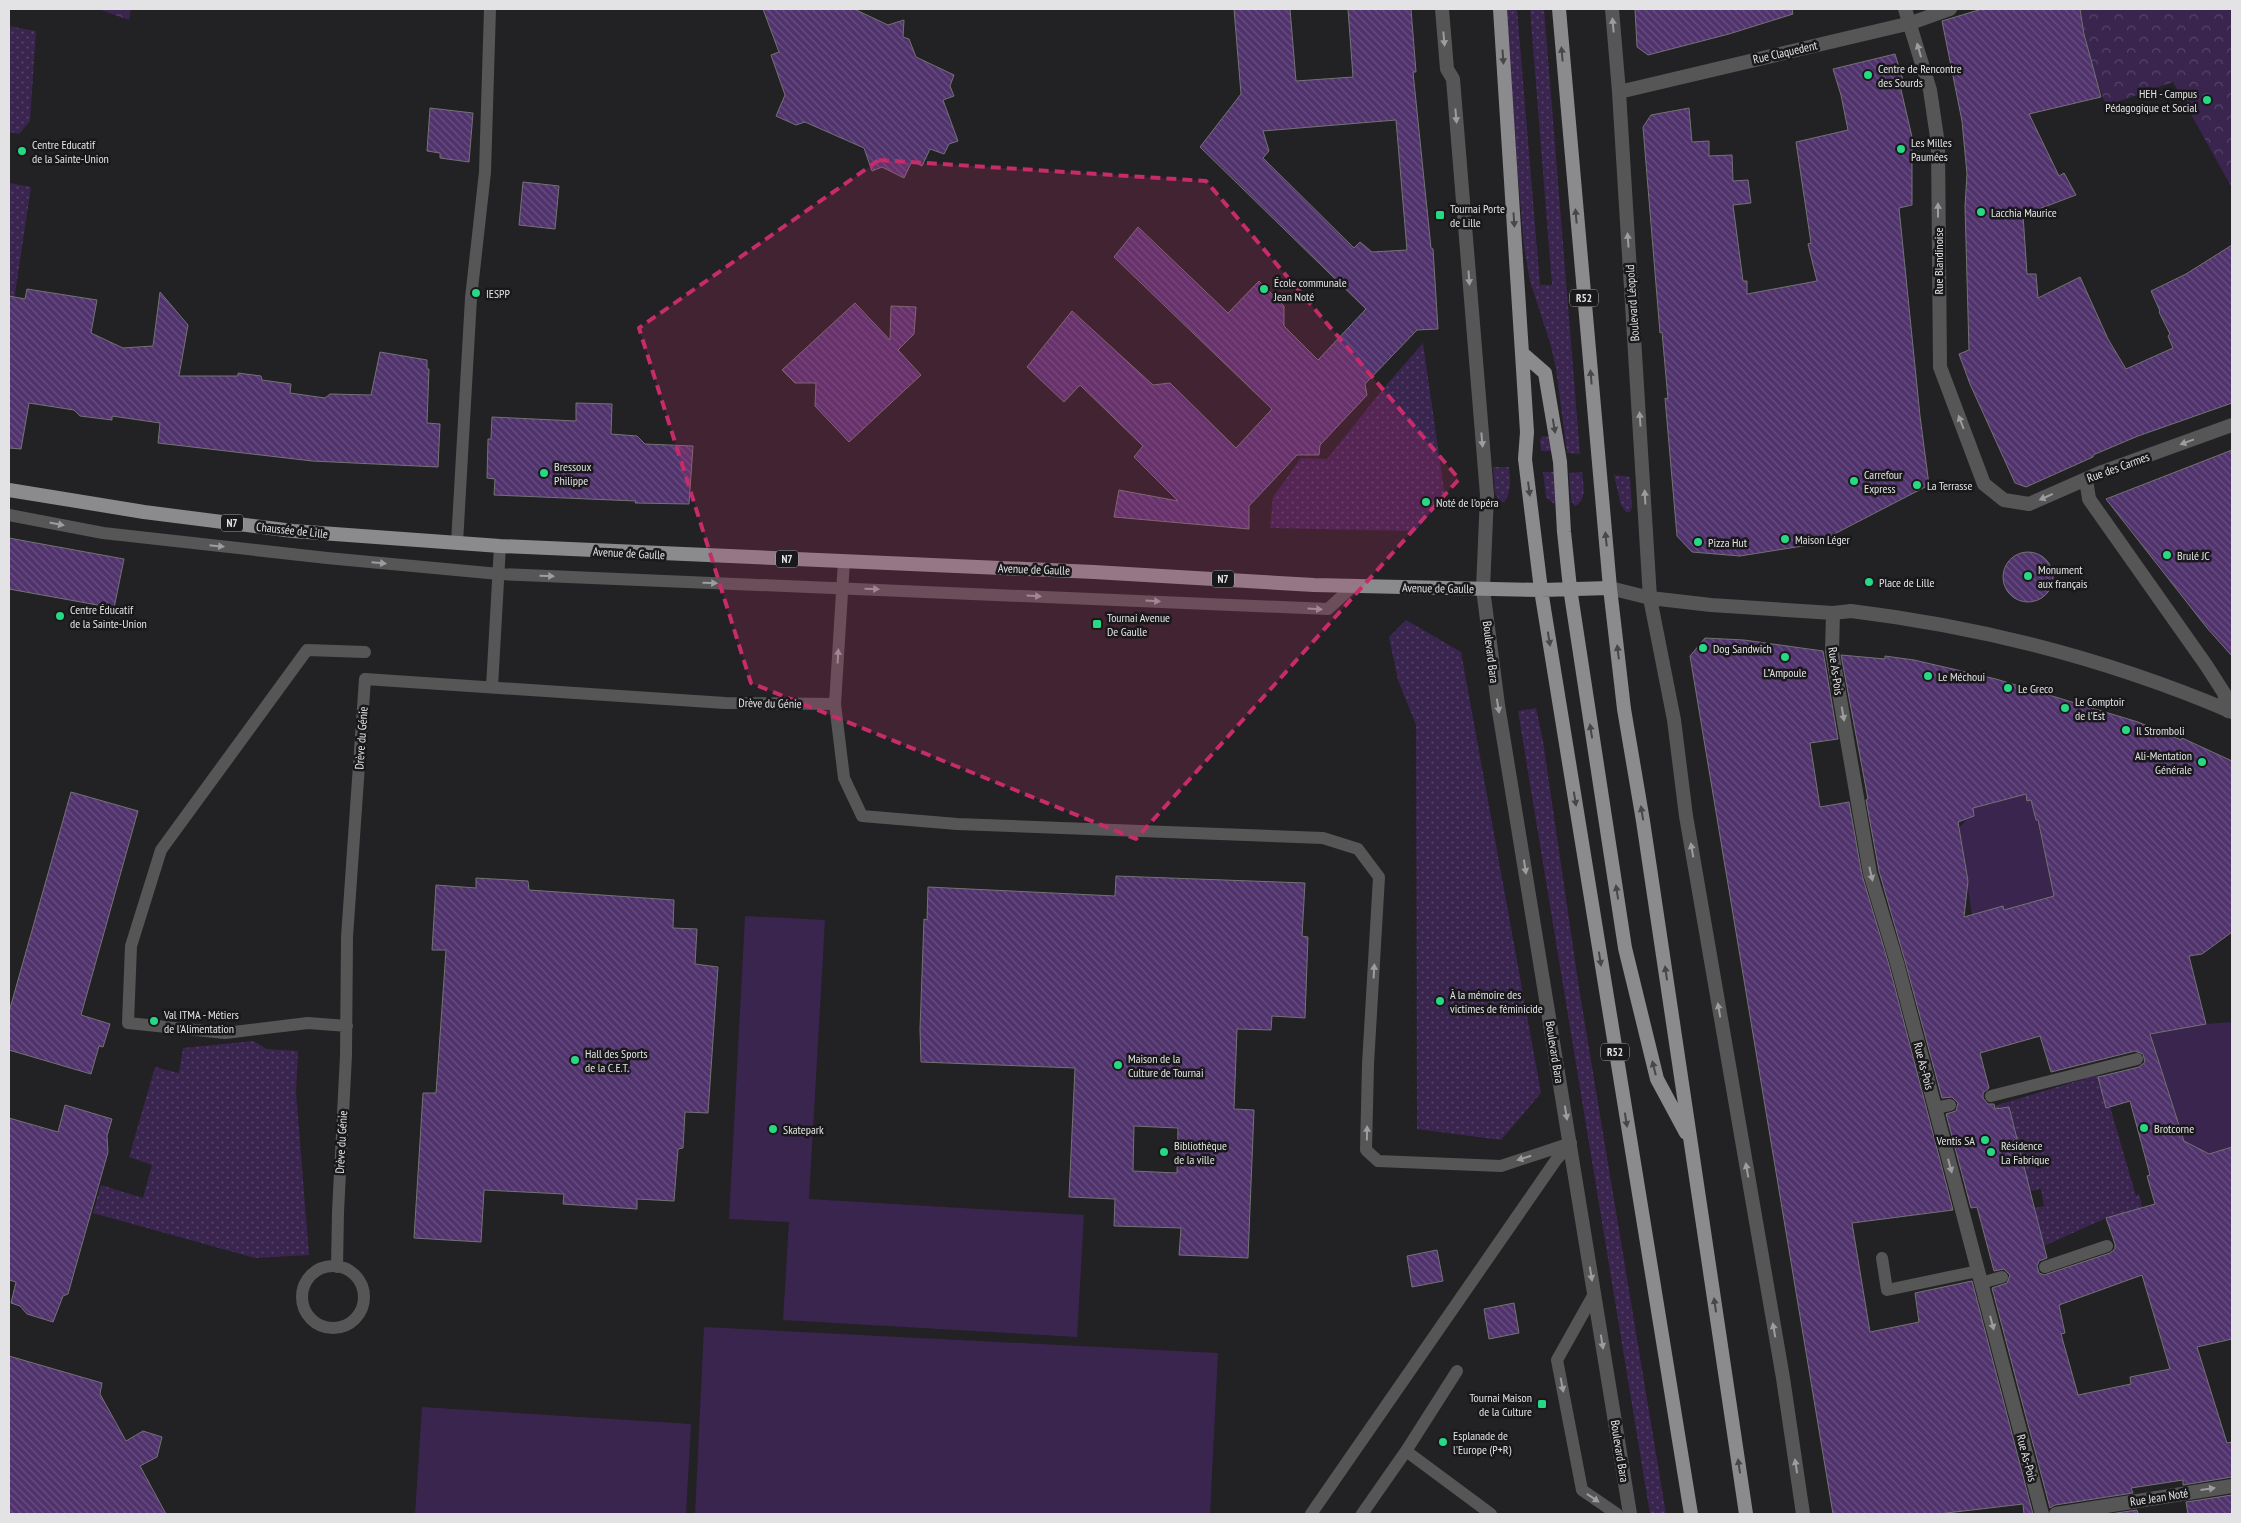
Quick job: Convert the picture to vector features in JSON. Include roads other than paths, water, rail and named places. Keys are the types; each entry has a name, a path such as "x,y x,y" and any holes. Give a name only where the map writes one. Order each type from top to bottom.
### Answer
{"main road":[{"name":"R52","path":"1500,9 1528,432 1525,459 1541,590 1691,1514"},
{"name":"R52","path":"1559,9 1610,588 1624,709 1643,821 1746,1514"},
{"name":"R52","path":"1522,353 1545,373 1560,462 1564,532 1570,588 1625,948 1657,1079 1691,1143"},
{"name":"Chaussée de Lille","path":"9,490 144,512 293,531 457,543"},
{"name":"Avenue de Gaulle","path":"457,543 1085,571 1353,586 1541,590 1610,588"}],"street":[{"path":"1442,9 1447,69 1453,80 1487,495 1483,589"},
{"name":"Boulevard Léopold","path":"1612,9 1619,92 1650,598"},
{"name":"Rue Blandinoise","path":"1906,9 1930,90 1938,144 1940,367 1984,484 2004,500"},
{"name":"Rue Claquedent","path":"1619,92 1911,23 1950,9"},
{"name":"Rue des Carmes","path":"2004,500 2029,504 2086,479 2232,425"},
{"path":"2086,479 2089,499 2206,665 2224,693 2230,711"},
{"path":"1610,588 1650,598 1711,605 1833,614 1851,611 1968,628 2020,640 2143,676 2230,711"},
{"name":"Boulevard Bara","path":"1483,589 1498,705 1571,1143 1630,1514"},
{"path":"1650,598 1674,720 1686,816 1781,1369 1803,1514"},
{"name":"Rue As-Pois","path":"1833,614 1832,652 1870,873 1935,1108 2042,1514"},
{"name":"Rue Jean Noté","path":"2056,1514 2232,1486"}],"lane":[{"path":"457,543 471,298 485,172 490,9"},
{"path":"9,515 103,533 327,558 499,574 1328,610 1353,586"},
{"path":"492,687 500,546"},
{"path":"844,561 835,704 844,778 862,816 957,824 1323,838 1358,849 1379,877 1368,1064 1366,1150 1378,1161 1501,1166 1571,1143"},
{"path":"347,1026 308,1023 226,1033 128,1023 131,946 162,850 306,650 365,652"},
{"name":"Drève du Génie","path":"337,1266 347,1026 347,937 365,679 732,703 835,704"},
{"path":"1991,1096 2137,1058"},
{"path":"1935,1108 1950,1105"},
{"path":"1311,1514 1556,1160 1571,1143"},
{"path":"2045,1267 2107,1246"},
{"path":"1882,1258 1887,1290 1980,1277 2002,1278"},
{"path":"337,1266 347,1270 359,1281 364,1296 363,1306 351,1323 331,1328 322,1326 310,1317 303,1304 303,1294 310,1276 318,1270 337,1266"},
{"path":"1594,1294 1557,1360 1582,1490 1617,1514"},
{"path":"1362,1514 1406,1451 1457,1371"},
{"path":"1406,1451 1491,1514"}],"place":[{"name":"Centre de Rencontre des Sourds","path":"1868,75"},
{"name":"HEH - Campus Pédagogique et Social","path":"2207,100"},
{"name":"Les Milles Paumées","path":"1901,149"},
{"name":"Centre Educatif de la Sainte-Union","path":"22,151"},
{"name":"Lacchia Maurice","path":"1981,212"},
{"name":"Tournai Porte de Lille","path":"1440,215"},
{"name":"École communale Jean Noté","path":"1264,289"},
{"name":"IESPP","path":"476,293"},
{"name":"Bressoux Philippe","path":"544,473"},
{"name":"Carrefour Express","path":"1854,481"},
{"name":"La Terrasse","path":"1917,485"},
{"name":"Noté de l'opéra","path":"1426,502"},
{"name":"Maison Léger","path":"1785,539"},
{"name":"Pizza Hut","path":"1698,542"},
{"name":"Brulé JC","path":"2167,555"},
{"name":"Monument aux français","path":"2028,576"},
{"name":"Place de Lille","path":"1869,582"},
{"name":"Centre Éducatif de la Sainte-Union","path":"60,616"},
{"name":"Tournai Avenue De Gaulle","path":"1097,624"},
{"name":"Dog Sandwich","path":"1703,648"},
{"name":"L\"Ampoule","path":"1785,657"},
{"name":"Le Méchoui","path":"1928,676"},
{"name":"Le Greco","path":"2008,688"},
{"name":"Le Comptoir de l'Est","path":"2065,708"},
{"name":"Il Stromboli","path":"2126,730"},
{"name":"Ali-Mentation Générale","path":"2202,762"},
{"name":"À la mémoire des victimes de féminicide","path":"1440,1001"},
{"name":"Val ITMA - Métiers de l'Alimentation","path":"154,1021"},
{"name":"Hall des Sports de la C.E.T.","path":"575,1060"},
{"name":"Maison de la Culture de Tournai","path":"1118,1065"},
{"name":"Brotcorne","path":"2144,1128"},
{"name":"Skatepark","path":"773,1129"},
{"name":"Ventis SA","path":"1985,1140"},
{"name":"Bibliothèque de la ville","path":"1164,1152"},
{"name":"Résidence La Fabrique","path":"1991,1152"},
{"name":"Tournai Maison de la Culture","path":"1542,1404"},
{"name":"Esplanade de l'Europe (P+R)","path":"1443,1442"}]}
